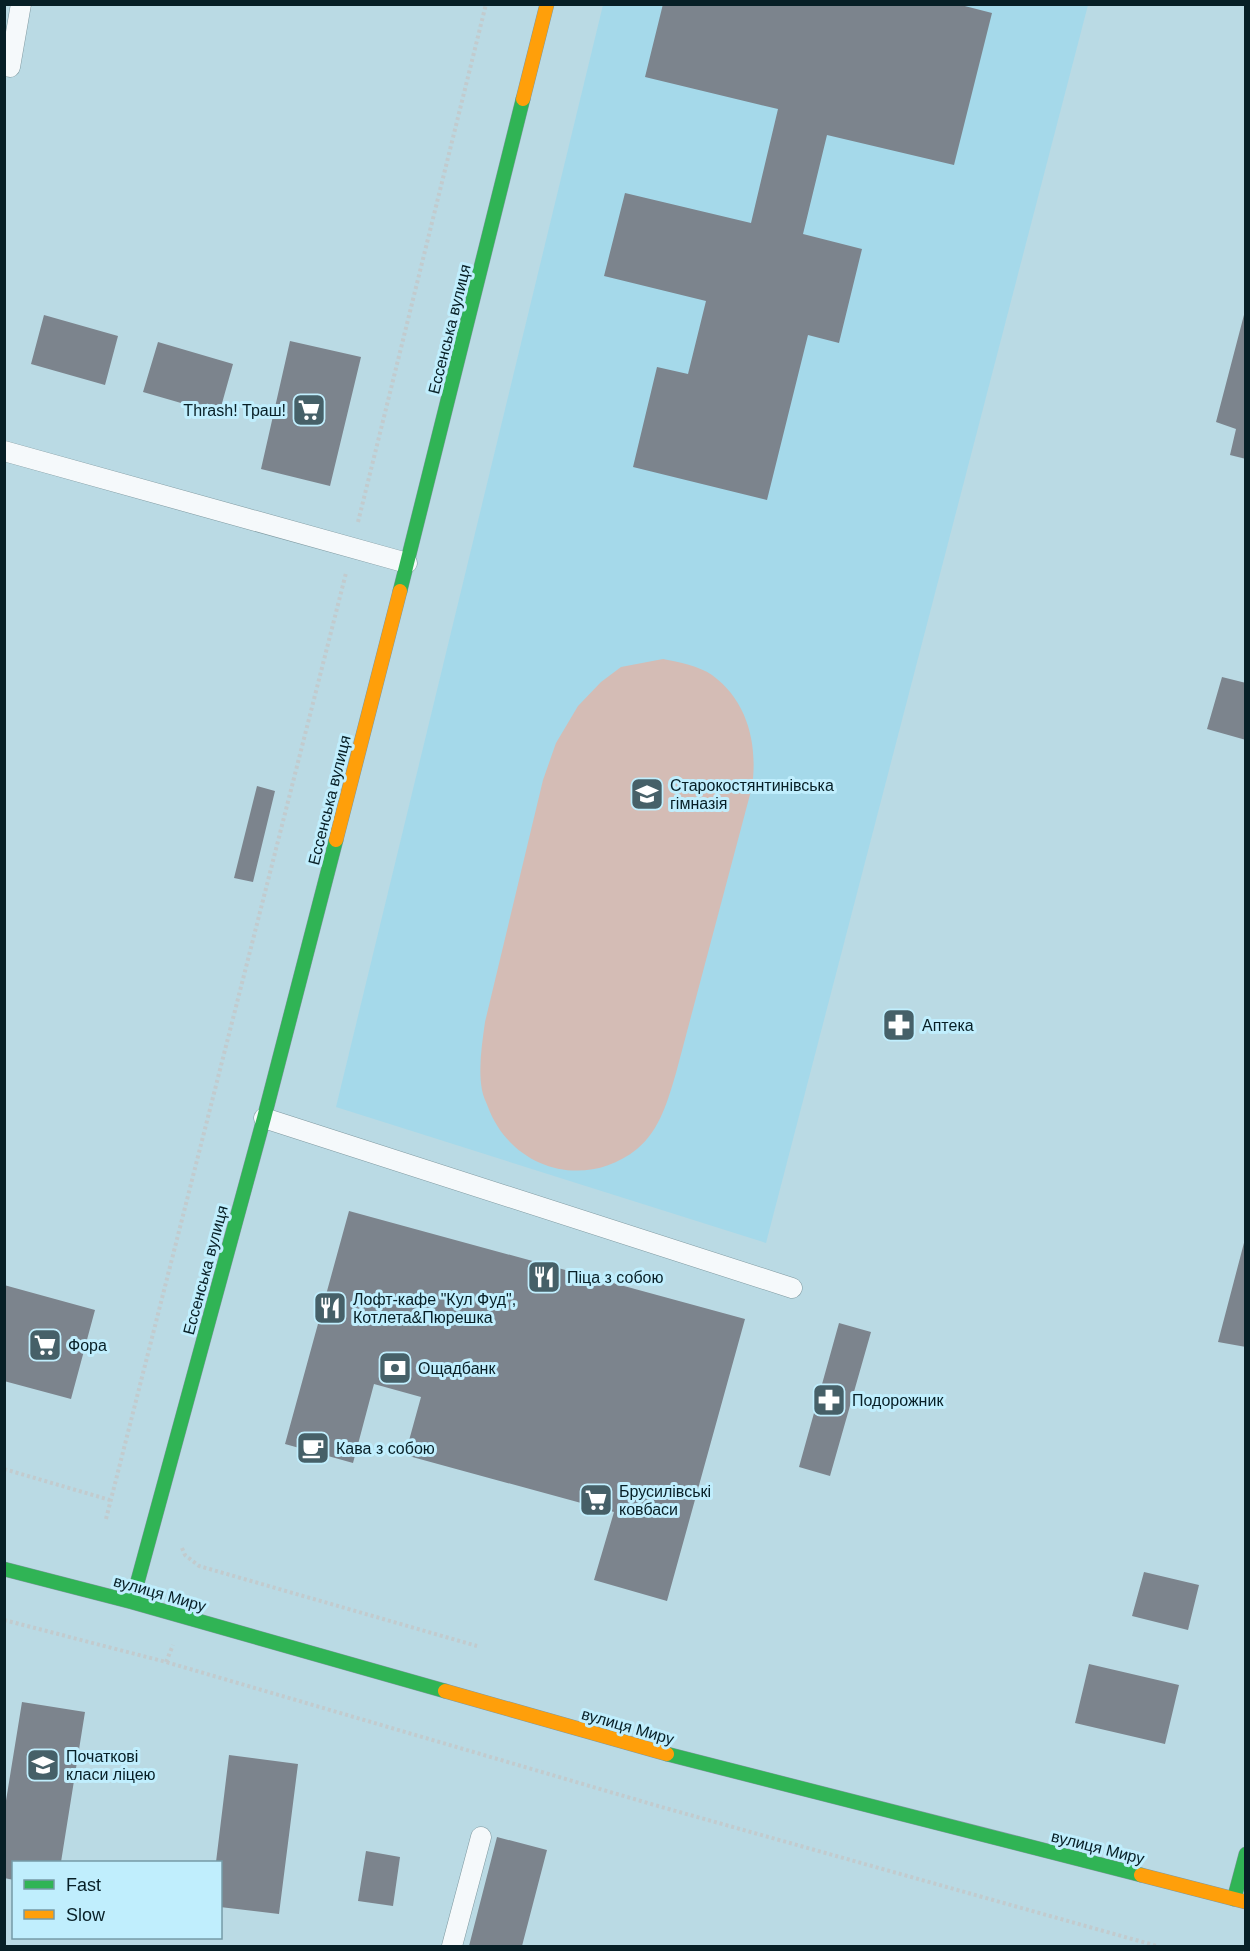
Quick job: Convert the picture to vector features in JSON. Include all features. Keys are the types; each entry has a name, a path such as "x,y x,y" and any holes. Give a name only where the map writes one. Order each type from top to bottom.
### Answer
{"street":[{"name":"Ессенська вулиця","path":"132,1602 264,1118 407,563 547,4"},
{"name":"вулиця Миру","path":"4,1569 132,1602 674,1756 1240,1901"},
{"path":"1240,1901 1245,1854"}],"lane":[{"path":"4,66 10,67 21,4"},
{"path":"4,451 407,563"},
{"path":"264,1118 792,1288"},
{"path":"452,1947 481,1837"}],"path":[{"path":"106,1518 352,548 486,4"},
{"path":"4,1468 110,1500"},
{"path":"178,1541 185,1555 199,1566 477,1646"},
{"path":"4,1620 166,1662 658,1806 1157,1947"}],"shaded area":[{"name":"Старокостянтинівська гімназія","path":"603,5 1088,5 766,1243 336,1107"},
{"path":"663,659 707,672 734,698 748,725 753,755 752,787 676,1073 657,1124 637,1149 617,1162 595,1169 573,1171 552,1167 532,1159 514,1146 499,1128 488,1107 482,1092 480,1073 485,1022 543,780 556,743 578,706 601,682 621,667"}],"building":[{"path":"663,4 957,4 992,13 954,165 827,135 803,234 862,249 839,343 808,335 767,500 633,467 657,367 688,374 706,301 604,276 625,193 751,223 778,109 645,77"},
{"path":"1245,311 1246,459 1230,455 1236,429 1216,422"},
{"path":"44,315 118,336 105,385 31,364"},
{"path":"290,341 361,357 330,486 261,469"},
{"path":"158,342 233,364 219,414 143,392"},
{"path":"1222,677 1246,683 1246,740 1207,729"},
{"path":"257,786 275,791 253,882 234,878"},
{"path":"349,1211 745,1319 667,1601 594,1580 614,1512 405,1455 421,1397 374,1384 353,1463 285,1444"},
{"path":"1246,1239 1246,1347 1218,1342"},
{"name":"Фора","path":"4,1285 95,1310 71,1399 4,1381"},
{"path":"839,1323 871,1332 830,1476 799,1467"},
{"path":"1144,1572 1199,1585 1188,1630 1132,1616"},
{"path":"1089,1664 1179,1685 1165,1744 1075,1723"},
{"path":"22,1702 85,1712 61,1861 12,1861 12,1880 4,1878 4,1813"},
{"path":"229,1755 298,1764 279,1914 222,1907 222,1861 216,1861"},
{"path":"497,1837 547,1850 522,1946 469,1946"},
{"path":"366,1851 400,1857 393,1906 358,1901"}],"traffic: fast":[{"path":"400,591 523,99"},
{"path":"132,1602 264,1118 336,840"},
{"path":"4,1569 132,1602 445,1691"},
{"path":"667,1754 1141,1875"},
{"path":"1234,1899 1246,1854"}],"traffic: slow":[{"path":"523,99 547,4"},
{"path":"336,840 400,591"},
{"path":"445,1691 667,1754"},
{"path":"1141,1875 1246,1902"}],"place":[{"name":"Thrash! Траш!","path":"309,410"},
{"name":"Старокостянтинівська гімназія","path":"647,794"},
{"name":"Аптека","path":"899,1025"},
{"name":"Піца з собою","path":"544,1277"},
{"name":"Лофт-кафе \"Кул Фуд\", Котлета&Пюрешка","path":"330,1308"},
{"name":"Фора","path":"45,1345"},
{"name":"Ощадбанк","path":"395,1368"},
{"name":"Подорожник","path":"829,1400"},
{"name":"Кава з собою","path":"313,1448"},
{"name":"Брусилівські ковбаси","path":"596,1500"},
{"name":"Початкові класи ліцею","path":"43,1765"}]}
